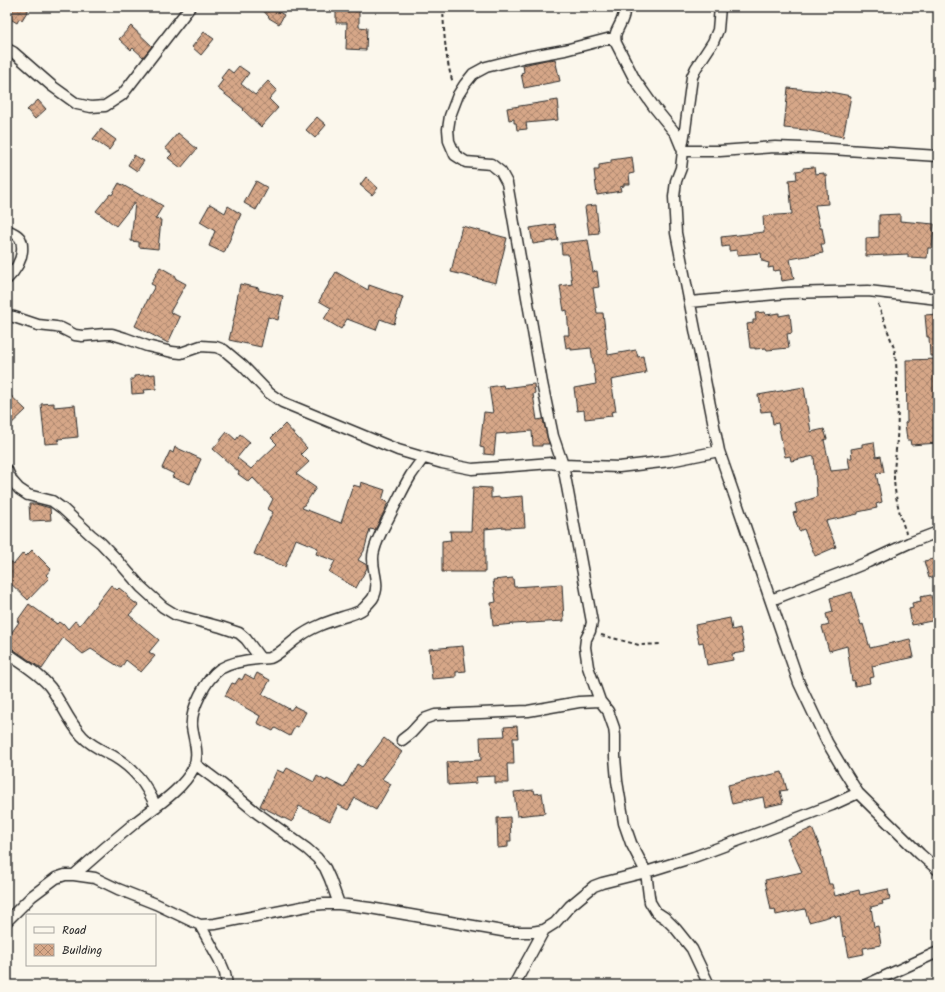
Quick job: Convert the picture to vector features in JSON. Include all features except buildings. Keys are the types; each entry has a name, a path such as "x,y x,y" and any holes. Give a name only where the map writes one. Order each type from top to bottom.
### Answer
{"street":[{"path":"7,49 13,52 52,86 77,104 91,107 105,106 122,94 190,7"},
{"path":"625,7 624,17 615,34 619,50 635,80 676,134 683,149"},
{"path":"720,7 718,30 713,42 696,68 692,77 681,168 676,181 674,197 676,233 719,451 799,683 827,742 858,793 938,870"},
{"path":"615,37 565,50 526,57 486,67 473,74 464,84 450,116 448,129 449,141 455,155 466,162 491,164 500,172 507,183 552,436 563,465 592,622 585,647 588,667 600,701 608,711 614,728 617,782 624,823 631,843 646,872 650,902 654,910 676,929 692,949 709,985"},
{"path":"683,149 720,151 783,147 938,156"},
{"path":"7,230 15,233 20,238 23,246 21,262 7,279"},
{"path":"690,302 788,293 873,291 938,299"},
{"path":"7,316 38,325 61,328 75,335 116,335 147,346 172,352 181,353 201,346 220,348 243,366 269,393 282,402 398,450 455,466 472,469 551,464 619,467 719,451"},
{"path":"74,875 105,847 156,807 186,780 196,760 192,719 198,700 210,679 221,669 232,663 242,660 268,658 274,656 300,636 320,625 362,610 368,604 373,598 377,589 372,555 403,489 423,458"},
{"path":"7,470 12,481 19,489 28,495 52,502 63,509 101,543 141,587 163,607 176,615 221,626 239,633 246,639 260,658"},
{"path":"771,600 861,565 909,543 938,532"},
{"path":"7,653 44,679 58,698 70,721 83,737 120,761 136,774 146,786 156,807"},
{"path":"402,740 424,719 435,714 528,711 579,702 600,701"},
{"path":"195,764 224,784 257,813 317,858 325,868 339,904"},
{"path":"7,921 32,896 56,878 65,875 74,875 95,878 200,925 215,924 312,905 339,904 508,932 532,932 544,930 555,923 570,906 594,886 646,872 694,856 832,805 858,793"},
{"path":"200,925 219,959 225,973 227,985"},
{"path":"514,985 544,930"},
{"path":"866,985 938,952"}],"path":[{"path":"443,7 444,39 447,60 458,95"},
{"path":"873,291 895,355 898,412 894,479 898,505 909,543"},
{"path":"586,639 605,635 639,645 662,644"}]}
